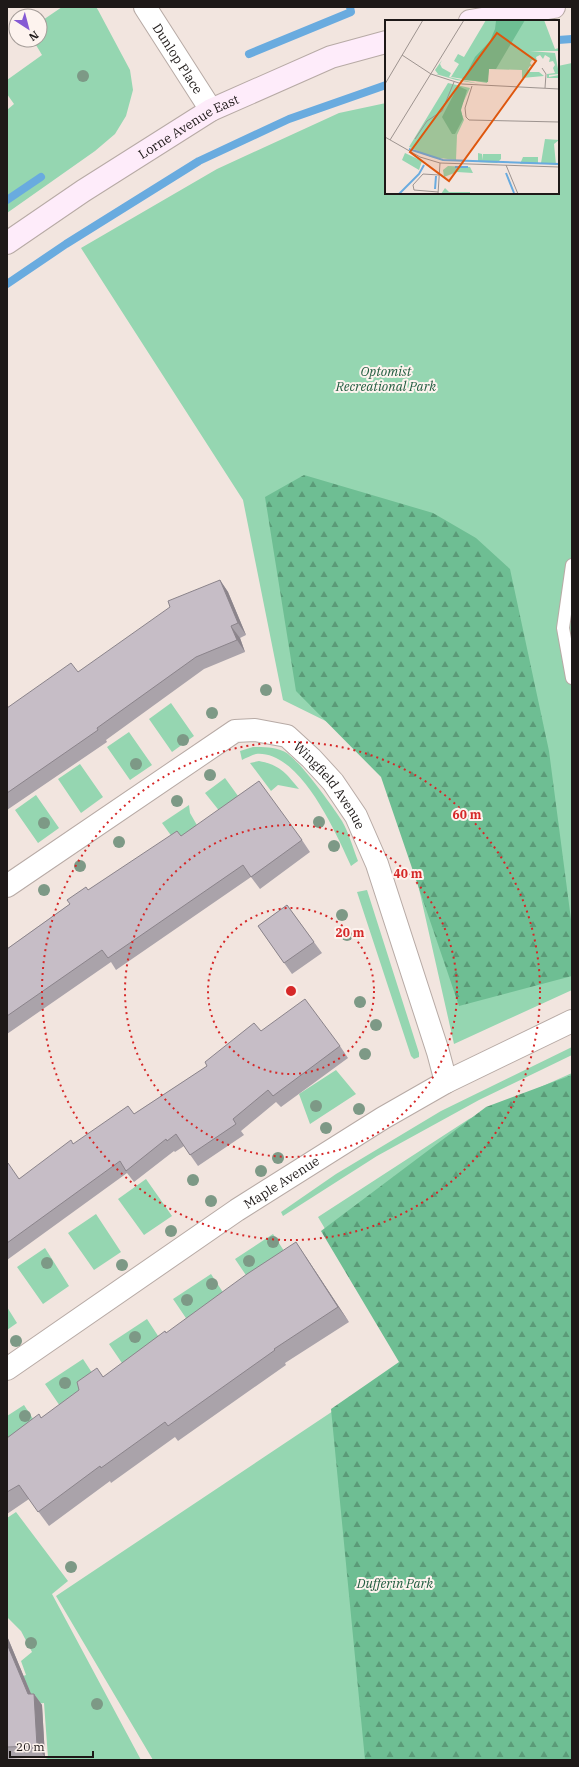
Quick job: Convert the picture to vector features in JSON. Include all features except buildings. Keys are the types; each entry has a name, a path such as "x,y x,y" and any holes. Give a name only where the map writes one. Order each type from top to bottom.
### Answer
{"main road":[{"path":"476,20 554,7"},
{"name":"Lorne Avenue East","path":"7,243 83,191 211,110 331,57 385,42"}],"street":[{"name":"Dunlop Place","path":"145,7 211,110"},
{"name":"Wingfield Avenue","path":"7,886 235,731 255,730 287,736 334,782 356,816 376,864 438,1052 446,1082"},
{"name":"Maple Avenue","path":"7,1369 237,1210 446,1082 572,1021"}],"lane":[{"path":"572,565 563,628 572,678"}],"green space":[{"path":"62,7 96,7 130,70 133,90 126,116 115,134 95,151 7,213 7,110 14,104 7,94 7,80 42,55 38,48 48,48 48,17"},
{"name":"Optomist Recreational Park","path":"572,63 572,990 454,1044 394,778 352,734 283,700 243,500 81,248 217,169 339,113 385,103 385,194 559,194 559,66"},
{"path":"304,475 433,513 476,538 510,569 549,751 572,927 572,976 459,1006 381,777 296,691 265,497"},
{"path":"171,703 194,736 172,752 149,719"},
{"path":"129,732 152,765 130,780 107,747"},
{"path":"253,747 283,751 297,762 315,783 342,821 358,861 351,866 326,815 314,796 301,779 287,765 272,756 256,754 242,760 240,751"},
{"path":"259,761 282,770 299,789 278,785 271,791 250,763"},
{"path":"80,764 103,797 81,813 58,779"},
{"path":"225,778 246,807 221,813 205,793"},
{"path":"36,795 59,828 38,843 15,810"},
{"path":"189,805 190,813 202,834 175,841 162,823"},
{"path":"367,890 419,1053 419,1057 414,1059 411,1056 357,892"},
{"path":"572,1047 572,1055 479,1100 377,1156 283,1216 281,1212 336,1174 441,1111"},
{"path":"336,1070 356,1094 310,1124 299,1094"},
{"name":"Dufferin Park","path":"572,1073 572,1760 153,1760 56,1596 405,1363 318,1217 469,1119"},
{"name":"Dufferin Park","path":"572,1075 572,1760 365,1760 331,1409 399,1362 321,1231 486,1107"},
{"path":"146,1179 172,1216 144,1235 118,1199"},
{"path":"96,1214 121,1252 94,1270 68,1233"},
{"path":"273,1234 290,1260 252,1284 235,1259"},
{"path":"45,1248 69,1286 43,1304 17,1267"},
{"path":"211,1274 228,1300 190,1324 173,1299"},
{"path":"7,1307 17,1323 7,1330"},
{"path":"147,1319 164,1345 126,1369 109,1344"},
{"path":"83,1359 100,1385 62,1409 45,1384"},
{"path":"24,1405 41,1431 7,1453 7,1416"},
{"path":"16,1512 68,1581 52,1594 141,1760 42,1760 48,1758 44,1703 25,1705 7,1682 26,1675 21,1661 32,1652 21,1631 7,1617 7,1518"}],"waterway":[{"path":"249,54 351,12 350,7"},
{"path":"559,40 572,39"},
{"path":"7,284 66,244 199,161 289,119 385,85"},
{"path":"7,200 41,177"}]}
